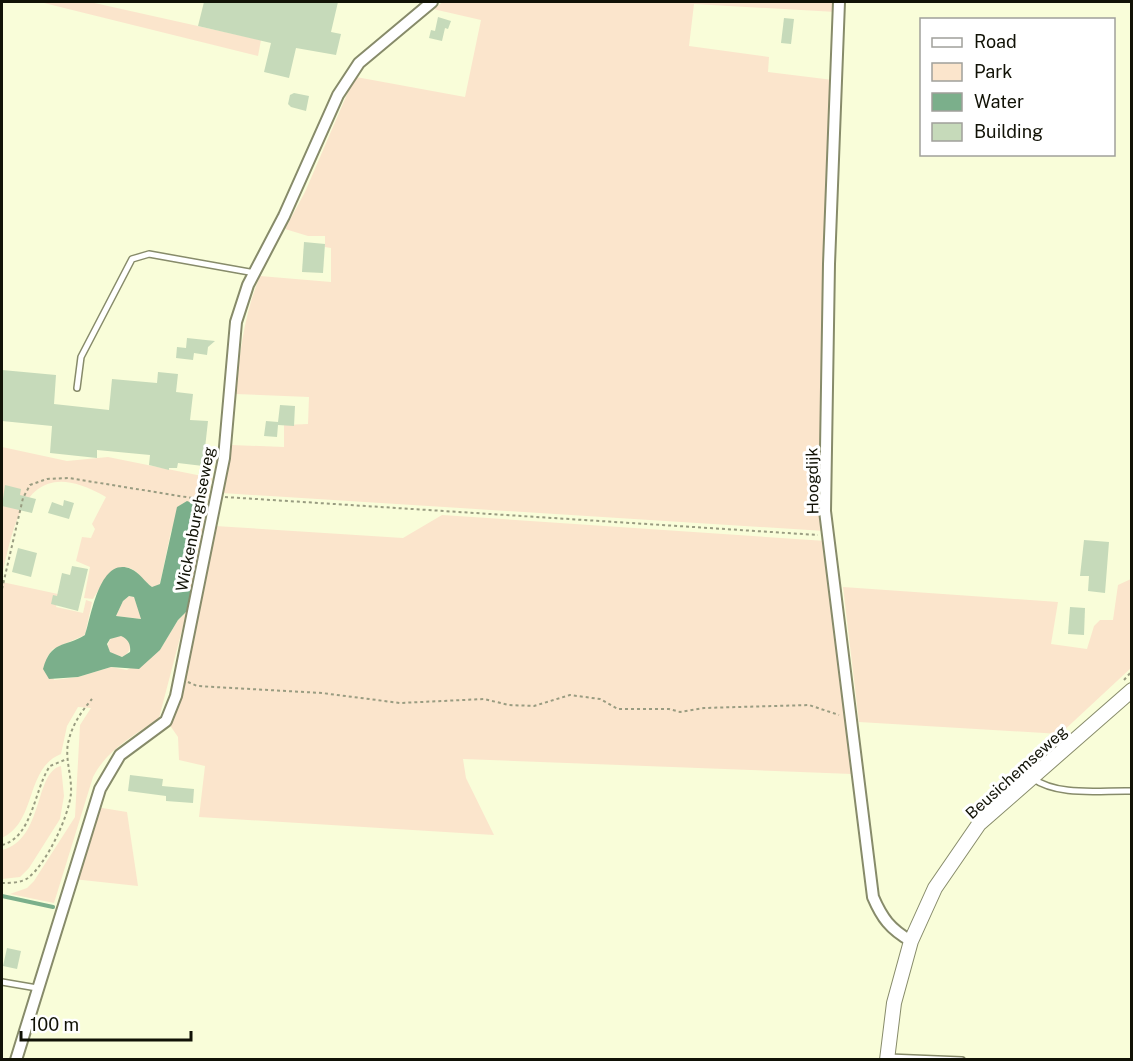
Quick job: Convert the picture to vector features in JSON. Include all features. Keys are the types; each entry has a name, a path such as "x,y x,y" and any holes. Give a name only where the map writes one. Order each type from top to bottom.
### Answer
{"street":[{"name":"Wickenburghseweg","path":"16,1059 100,789 120,755 166,720 179,681 224,458 236,322 255,273 299,185 338,95 359,63 432,2"},
{"name":"Hoogdijk","path":"839,2 828,264 825,511 873,897 882,918 895,932 911,941"},
{"name":"Beusichemseweg","path":"887,1058 894,1003 911,941 935,888 979,824 1131,690"}],"lane":[{"path":"77,388 81,357 132,259 149,254 255,273"},
{"path":"1030,777 1042,786 1058,789 1131,791"},
{"path":"2,982 37,988"},
{"path":"887,1058 962,1059"}],"path":[{"path":"2,589 23,498 30,484 47,479 69,478 216,499 829,536"},
{"path":"179,681 197,686 322,693 400,703 484,699 509,705 534,706 570,694 600,699 618,709 669,709 680,712 704,708 809,705 837,715 850,715"},
{"path":"2,883 14,883 28,879 56,838 68,814 71,789 67,759 68,742 77,717 92,699"},
{"path":"2,845 9,843 25,826 50,766 67,759"}],"green space":[{"path":"40,2 90,2 261,40 258,56"},
{"path":"443,2 837,2 836,12 694,4 689,46 769,57 768,72 833,80 823,361 825,531 222,493 231,445 284,447 284,425 308,424 309,397 235,394 246,319 260,276 331,282 331,248 325,247 325,236 308,236 285,229 305,192 351,85 356,77 465,97 481,20 433,9"},
{"path":"2,447 67,461 108,457 212,478 191,590 186,584 197,509 192,501 171,531 160,584 153,588 135,571 122,567 110,575 93,599 84,598 90,567 76,561 82,537 91,538 95,529 92,524 106,497 80,485 59,482 43,486 30,497 20,512 2,576"},
{"path":"442,515 826,541 852,774 463,759 466,778 494,835 199,817 205,766 179,760 178,737 169,724 215,526 403,538"},
{"path":"1131,579 1131,668 1060,734 859,722 843,587 1058,602 1051,644 1087,649 1094,626 1100,620 1113,620 1118,585"},
{"path":"2,582 58,594 56,607 83,613 86,600 92,602 85,635 53,649 47,657 54,680 78,677 111,667 127,670 160,650 178,620 187,611 159,718 106,758 93,777 54,903 10,894 27,888 34,881 75,817 80,725 91,708 78,707 67,726 61,754 50,761 42,771 21,820 2,838"},
{"path":"129,596 134,597 142,619 116,616 123,601"},
{"path":"119,635 127,638 130,646 127,654 119,657 111,654 108,646 111,638"},
{"path":"61,766 64,796 60,819 29,868 20,877 2,879 2,850 15,844 25,834 32,821 46,780 52,771"},
{"path":"96,807 127,812 138,886 73,879"}],"water":[{"path":"187,501 195,504 197,509 187,563 188,583 191,590 187,611 178,620 160,650 139,669 111,667 78,677 49,679 43,669 50,653 59,646 85,635 98,591 111,571 120,567 131,569 152,587 160,584 177,507","holes":["129,596 134,597 141,619 116,616 123,601","121,636 126,639 130,649 130,652 122,657 110,652 107,644 110,639"]}],"building":[{"path":"204,2 338,2 331,32 341,34 336,55 296,48 289,78 264,72 271,43 198,26"},
{"path":"438,17 451,21 448,29 445,28 442,41 429,38 431,30 435,31"},
{"path":"784,18 794,19 791,44 781,43"},
{"path":"294,93 309,96 306,111 288,104 290,95"},
{"path":"304,242 325,244 323,273 302,272"},
{"path":"187,338 215,341 208,347 207,355 194,353 193,360 176,358 177,347 186,348"},
{"path":"2,370 56,375 54,404 109,410 112,379 157,383 158,372 178,374 176,392 193,394 190,420 208,421 203,466 178,463 177,468 169,468 169,470 149,465 150,455 97,450 97,458 50,453 52,426 2,421"},
{"path":"280,405 295,406 294,426 278,425 277,437 264,436 266,421 278,422"},
{"path":"5,485 21,489 20,495 36,499 32,513 2,506"},
{"path":"64,500 74,503 69,519 48,513 52,502 63,506"},
{"path":"1084,540 1109,542 1105,593 1088,591 1089,576 1080,576"},
{"path":"18,548 37,553 31,577 12,572"},
{"path":"72,566 88,569 78,611 51,604 53,595 57,596 62,573 70,575"},
{"path":"1070,607 1085,608 1084,635 1068,634"},
{"path":"130,775 163,779 162,786 194,789 193,803 166,801 166,796 128,791"},
{"path":"7,948 21,951 17,969 3,966"}],"waterway":[{"path":"2,896 53,907"}]}
